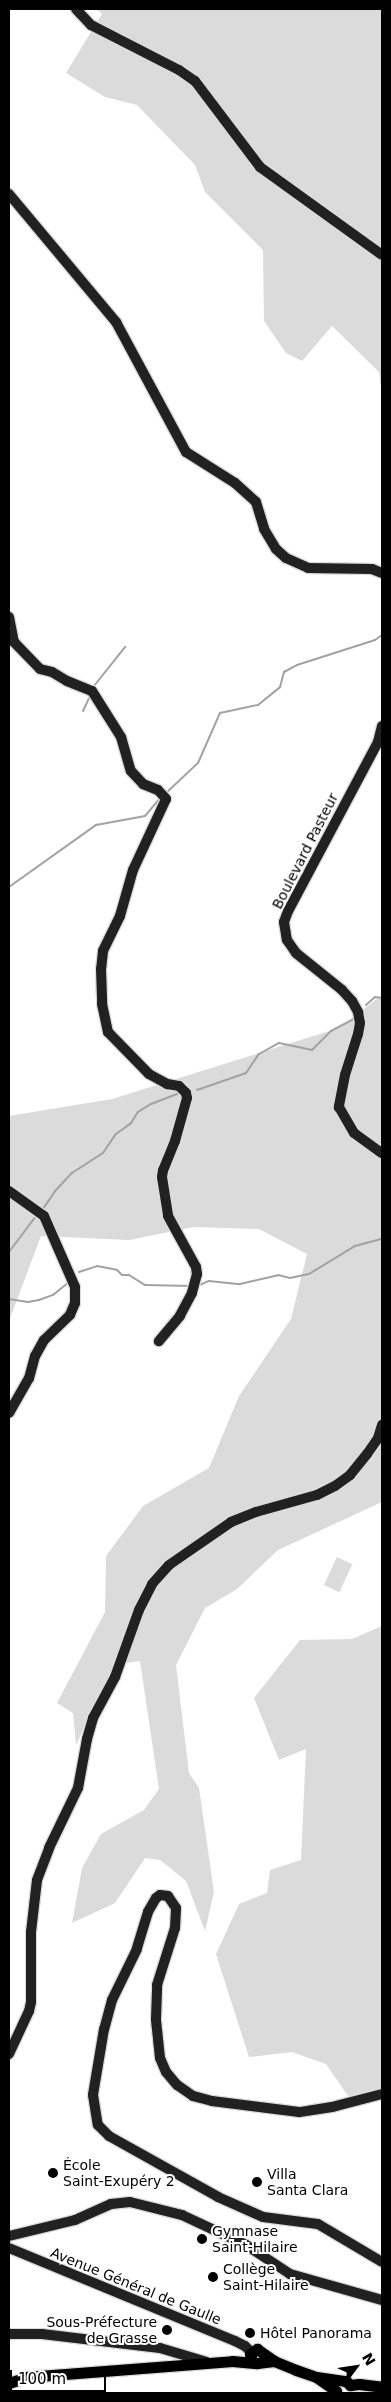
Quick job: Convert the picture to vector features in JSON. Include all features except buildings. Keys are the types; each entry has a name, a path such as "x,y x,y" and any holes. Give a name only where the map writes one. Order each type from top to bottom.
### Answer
{"main road":[{"path":"76,9 91,26 179,70 195,81 260,167 382,255"},
{"path":"9,194 116,322 186,452 235,484 256,502 264,529 276,549 286,558 308,568 372,569 382,573"},
{"path":"9,617 14,642 40,669 52,672 67,681 92,691 121,737 131,770 143,784 158,790 166,799 133,870 120,916 103,951 101,969 102,1004 108,1032 157,1080 179,1086 186,1093 187,1098 175,1140 163,1170 164,1196 168,1216 196,1267 196,1281 192,1294 180,1316 159,1341"},
{"name":"Boulevard Pasteur","path":"382,726 378,742 288,911 284,922 287,940 296,954 342,990 352,1001 358,1012 360,1023 358,1034 345,1075 339,1107 354,1133 382,1153"},
{"path":"9,1191 44,1216 75,1287 75,1303 70,1315 44,1340 35,1356 29,1378 9,1413"},
{"path":"9,2054 29,2011 31,2002 31,1932 38,1880 49,1848 78,1788 86,1738 93,1718 115,1677 139,1610 152,1584 169,1565 231,1522 256,1512 317,1495 335,1486 350,1475 367,1454 378,1438 382,1425"},
{"path":"382,2094 332,2107 299,2112 212,2101 193,2096 178,2085 166,2072 160,2058 156,2019 157,1985 176,1919 174,1902 168,1896 160,1895 153,1902 137,1949 109,2009 94,2077 93,2104 98,2125 109,2136 218,2197 263,2217 318,2224 382,2262"},
{"path":"9,2236 75,2220 82,2215 111,2204 124,2202 171,2212 246,2245 290,2274 382,2300"},
{"name":"Avenue Général de Gaulle","path":"9,2248 235,2341 245,2346 255,2357"},
{"path":"9,2334 42,2334 208,2363 255,2357 274,2361 316,2376 343,2389 359,2384 382,2387"},
{"path":"9,2383 26,2377 180,2358"}],"shaded area":[{"path":"97,9 382,9 382,395 379,372 332,326 302,361 286,353 264,321 263,250 205,192 195,165 137,105 105,97 66,73 102,14"},
{"path":"382,995 382,1502 278,1550 237,1589 205,1608 176,1665 189,1773 199,1788 214,1892 205,1931 186,1881 160,1860 145,1858 115,1903 72,1923 82,1868 101,1834 144,1810 159,1789 140,1661 114,1665 76,1745 73,1713 57,1703 105,1612 106,1556 143,1506 209,1468 239,1396 291,1319 307,1254 259,1229 194,1227 129,1240 41,1236 9,1321 9,1116 112,1099 339,1028"},
{"path":"337,1557 352,1564 339,1592 324,1585"},
{"path":"382,1626 382,2089 348,2096 326,2064 292,2052 249,2057 216,1954 239,1904 267,1893 270,1870 301,1860 306,1749 279,1760 254,1698 300,1640 352,1639"}],"waterway":[{"path":"166,793 198,763 220,713 258,705 280,687 284,672 297,665 375,640 382,635"},
{"path":"94,686 125,647"},
{"path":"83,711 89,698"},
{"path":"9,887 96,825 145,816 161,797"},
{"path":"366,1005 375,997 382,998"},
{"path":"197,1090 246,1073 259,1054 279,1043 312,1050 331,1031 355,1018"},
{"path":"43,1209 56,1190 72,1173 103,1153 116,1134 131,1123 138,1112 151,1104 179,1093"},
{"path":"9,1252 36,1216"},
{"path":"197,1286 209,1281 240,1284 278,1275 290,1278 309,1274 355,1246 382,1239"},
{"path":"79,1272 97,1266 117,1270 122,1275 129,1275 145,1285 190,1286"},
{"path":"9,1299 28,1302 39,1300 53,1295 69,1282"}],"place":[{"name":"École Saint-Exupéry 2","path":"53,2173"},
{"name":"Villa Santa Clara","path":"257,2182"},
{"name":"Gymnase Saint-Hilaire","path":"202,2239"},
{"name":"Collège Saint-Hilaire","path":"213,2277"},
{"name":"Sous-Préfecture de Grasse","path":"167,2330"},
{"name":"Hôtel Panorama","path":"250,2333"}]}
